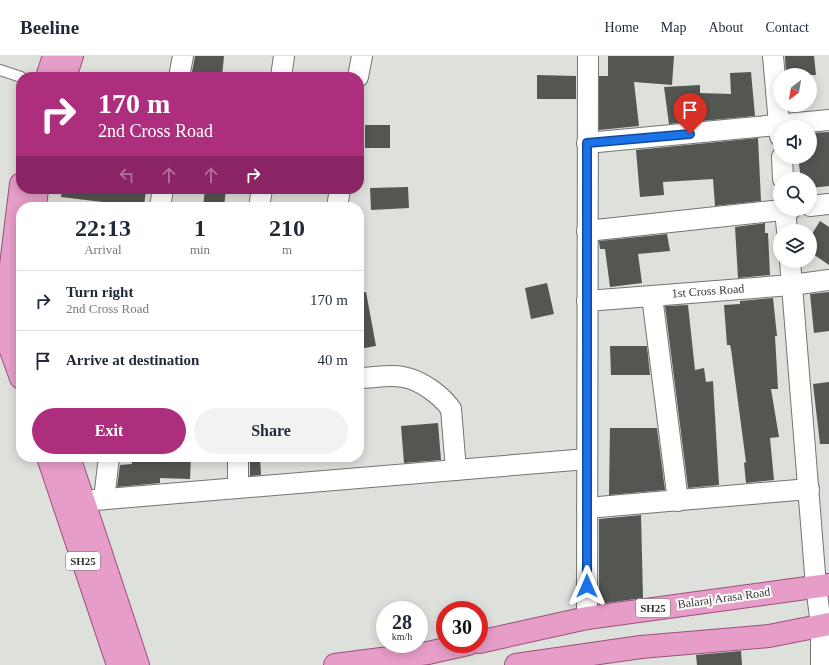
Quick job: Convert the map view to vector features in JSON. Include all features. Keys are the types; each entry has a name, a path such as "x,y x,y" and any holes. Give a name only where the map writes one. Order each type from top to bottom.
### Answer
{"main road":[{"path":"49,72 54,56"},
{"path":"67,72 72,56"},
{"path":"16,225 5,314 8,342 16,364"},
{"name":"SH25","path":"50,462 118,665"},
{"name":"SH25","path":"72,462 94,500 138,665"},
{"name":"Balaraj Arasa Road","path":"488,640 587,618 823,585"},
{"path":"516,665 641,648 769,636 825,625"},
{"path":"335,665 436,651"}],"street":[{"path":"180,72 183,56"},
{"path":"282,72 284,56"},
{"path":"359,72 362,56"},
{"path":"587,618 588,56"},
{"path":"773,56 779,120"},
{"path":"817,123 829,120"},
{"path":"587,143 773,131"},
{"path":"817,205 829,204"},
{"path":"587,231 773,211"},
{"path":"791,268 809,490 823,585 825,625 821,665"},
{"name":"1st Cross Road","path":"587,301 792,285 829,280"},
{"path":"652,296 678,501"},
{"path":"364,378 402,377 430,390 445,402 451,410 456,470"},
{"path":"107,462 94,500 587,459"},
{"path":"238,462 238,488"},
{"path":"587,508 809,490"}],"lane":[{"path":"0,70 16,75"}],"building":[{"path":"195,56 224,56 222,72 192,72"},
{"path":"608,56 674,56 672,85 634,82 639,126 599,130 599,76 608,76"},
{"path":"785,56 814,56 815,68 786,68"},
{"path":"751,72 755,116 669,124 664,87 700,85 700,93 731,94 730,73"},
{"path":"537,75 576,76 576,99 537,99"},
{"path":"365,125 390,125 390,148 365,148"},
{"path":"829,132 829,186 817,187 817,172 800,172 799,164 817,164 817,133"},
{"path":"758,138 761,201 715,206 713,179 663,182 664,195 640,197 636,150"},
{"path":"408,187 409,208 371,210 370,188"},
{"path":"61,194 145,194 145,202 102,202 61,197"},
{"path":"204,194 225,194 225,202 204,202"},
{"path":"820,221 829,227 829,265 817,257 817,226"},
{"path":"765,223 765,233 768,233 770,275 738,278 735,227"},
{"path":"667,234 670,251 638,254 642,283 610,287 605,249 600,249 599,241"},
{"path":"547,283 554,314 531,319 525,288"},
{"path":"364,292 366,292 376,346 364,348"},
{"path":"829,292 829,331 814,333 810,294"},
{"path":"773,298 777,336 775,336 778,389 771,389 779,437 770,438 774,480 746,483 744,463 746,462 731,349 730,345 727,345 724,305 740,304 740,301"},
{"path":"688,305 695,370 704,368 706,382 713,381 719,485 688,488 665,306"},
{"path":"610,346 647,346 650,375 611,375"},
{"path":"829,382 829,444 820,444 813,384"},
{"path":"438,423 441,460 404,463 401,426"},
{"path":"610,428 657,428 665,490 609,495"},
{"path":"132,462 191,462 190,479 160,478 160,483 117,487 120,465 132,464"},
{"path":"250,462 260,462 261,475 250,476"},
{"path":"641,515 643,598 599,604 599,519"},
{"path":"741,651 742,665 697,665 696,655"}],"route":[{"path":"587,586 587,143 690,134"}]}
